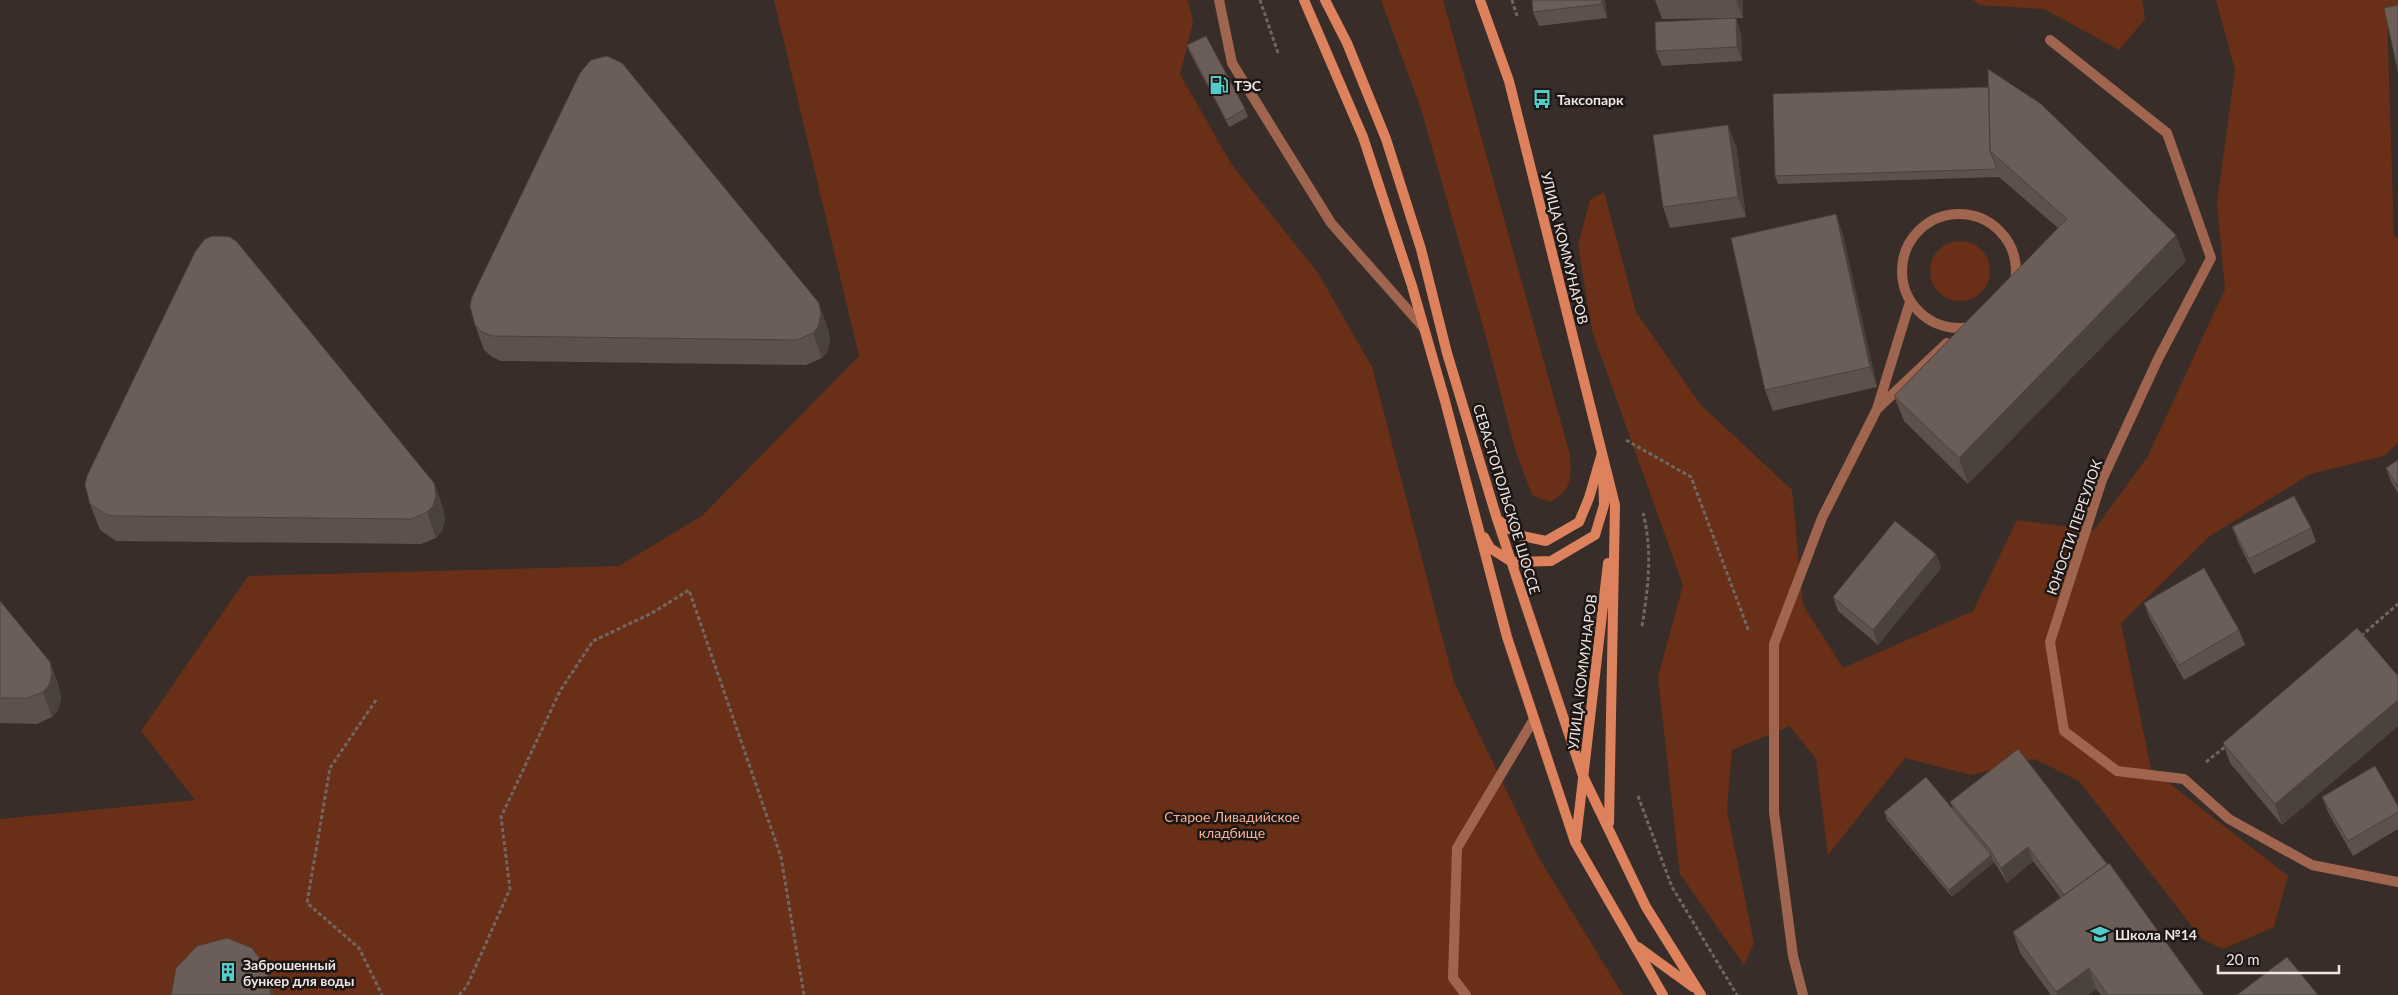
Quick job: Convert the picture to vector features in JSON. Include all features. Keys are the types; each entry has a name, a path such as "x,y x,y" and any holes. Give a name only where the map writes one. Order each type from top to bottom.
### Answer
{"main road":[{"path":"1304,0 1363,137 1424,327 1507,638 1575,842 1663,995"},
{"name":"СЕВАСТОПОЛЬСКОЕ ШОССЕ","path":"1325,0 1347,43 1386,139 1421,249 1448,353 1497,519 1583,776 1609,826 1646,908 1699,993"},
{"name":"УЛИЦА КОММУНАРОВ","path":"1480,0 1509,81 1615,505 1609,826"},
{"path":"1478,524 1490,548 1512,562 1551,561 1596,534 1604,505 1602,451"},
{"path":"1497,519 1518,535 1546,541 1579,522 1590,498 1602,451"},
{"name":"УЛИЦА КОММУНАРОВ","path":"1575,842 1615,505"},
{"name":"СЕВАСТОПОЛЬСКОЕ ШОССЕ","path":"1634,944 1699,993"}],"lane":[{"path":"1219,0 1232,63 1305,181 1331,222 1424,327"},
{"name":"ЮНОСТИ ПЕРЕУЛОК","path":"2050,40 2167,133 2211,258 2158,359 2102,480 2050,642 2064,731 2117,771 2184,780"},
{"path":"1957,213 1986,220 2008,240 2017,269 2010,298 1990,321 1961,329 1932,323 1910,302 1901,273 1908,244 1928,222 1957,213"},
{"path":"1803,995 1794,956 1774,812 1774,644 1822,518 1877,409 1910,302"},
{"path":"1877,409 1961,329"},
{"path":"1466,995 1453,978 1457,848 1534,719"},
{"path":"2184,780 2229,819 2312,865 2398,882"}],"path":[{"path":"1260,0 1278,54"},
{"path":"1623,438 1691,478 1748,629 1774,644"},
{"path":"459,995 467,986 510,889 500,818 560,691 593,642 652,613 689,590 781,857 804,995"},
{"path":"2359,637 2398,604"},
{"path":"376,700 330,768 307,902 359,948 382,995"},
{"path":"2184,780 2230,743"}],"green space":[{"name":"Старое Ливадийское кладбище","path":"774,0 1188,0 1193,23 1180,74 1232,165 1318,273 1372,367 1454,682 1539,858 1623,995 0,995 0,819 195,800 141,731 248,576 619,566 703,515 859,356"},
{"path":"1381,0 1443,0 1570,455 1571,471 1567,488 1550,502 1532,495 1515,449 1485,333 1421,109"},
{"path":"1973,0 2142,0 2145,19 2119,50 2044,9 1980,5"},
{"path":"2216,0 2398,0 2398,12 2387,14 2394,236 2398,238 2398,443 2384,456 2310,474 2210,536 2121,623 2151,769 2288,876 2274,927 2223,949 2202,939 2079,781 2035,759 1971,775 1905,758 1828,855 1816,759 1790,726 1732,750 1727,811 1754,943 1744,965 1680,874 1658,677 1683,585 1592,331 1578,245 1590,200 1604,192 1636,312 1700,404 1792,490 1803,605 1843,668 1973,611 2017,520 2094,530 2148,456 2225,289 2217,203 2235,70"},
{"path":"1954,241 1966,241 1982,249 1988,259 1990,271 1988,283 1982,293 1966,301 1954,301 1938,293 1930,277 1930,265 1938,249"}],"building":[{"path":"1532,0 1602,0 1602,4 1533,12"},
{"path":"2398,5 2398,72 2384,8"},
{"path":"1736,18 1737,47 1656,51 1655,22"},
{"name":"ТЭС","path":"1206,36 1245,109 1226,120 1187,45"},
{"path":"607,56 622,63 819,303 821,315 818,327 813,333 797,340 492,336 482,332 475,325 470,306 472,297 580,73 591,60"},
{"path":"1988,69 2041,104 2176,235 1959,458 1894,396 2067,219 1990,151"},
{"path":"1989,87 1990,151 1997,169 1775,176 1773,94"},
{"path":"1728,125 1738,197 1663,207 1653,135"},
{"path":"1836,214 1870,367 1765,390 1731,238"},
{"path":"213,236 230,237 237,242 434,483 436,495 433,506 427,512 412,519 117,516 107,515 90,504 85,485 87,476 195,252 205,239"},
{"path":"2398,460 2398,487 2386,468"},
{"path":"2294,496 2311,528 2249,559 2232,527"},
{"path":"1895,521 1936,554 1873,630 1833,597"},
{"path":"2204,568 2239,630 2179,665 2144,603"},
{"path":"0,601 50,662 52,674 49,685 43,692 28,698 0,698"},
{"path":"2357,628 2398,676 2398,700 2275,804 2223,743"},
{"path":"2018,749 2107,864 2064,895 2028,847 2001,868 1989,848 1950,802"},
{"path":"2375,766 2398,806 2398,812 2348,841 2322,797"},
{"path":"1926,777 1991,855 1949,890 1884,812"},
{"name":"Школа №14","path":"2109,863 2204,995 2108,995 2089,968 2056,992 2013,932"},
{"name":"Заброшенный бункер для воды","path":"227,938 252,948 267,969 271,995 171,995 176,968 197,946"},
{"path":"2287,957 2318,995 2237,995"}],"place":[{"name":"ТЭС","path":"1219,85"},
{"name":"Таксопарк","path":"1542,99"},
{"name":"Школа №14","path":"2100,934"},
{"name":"Заброшенный бункер для воды","path":"228,972"}]}
